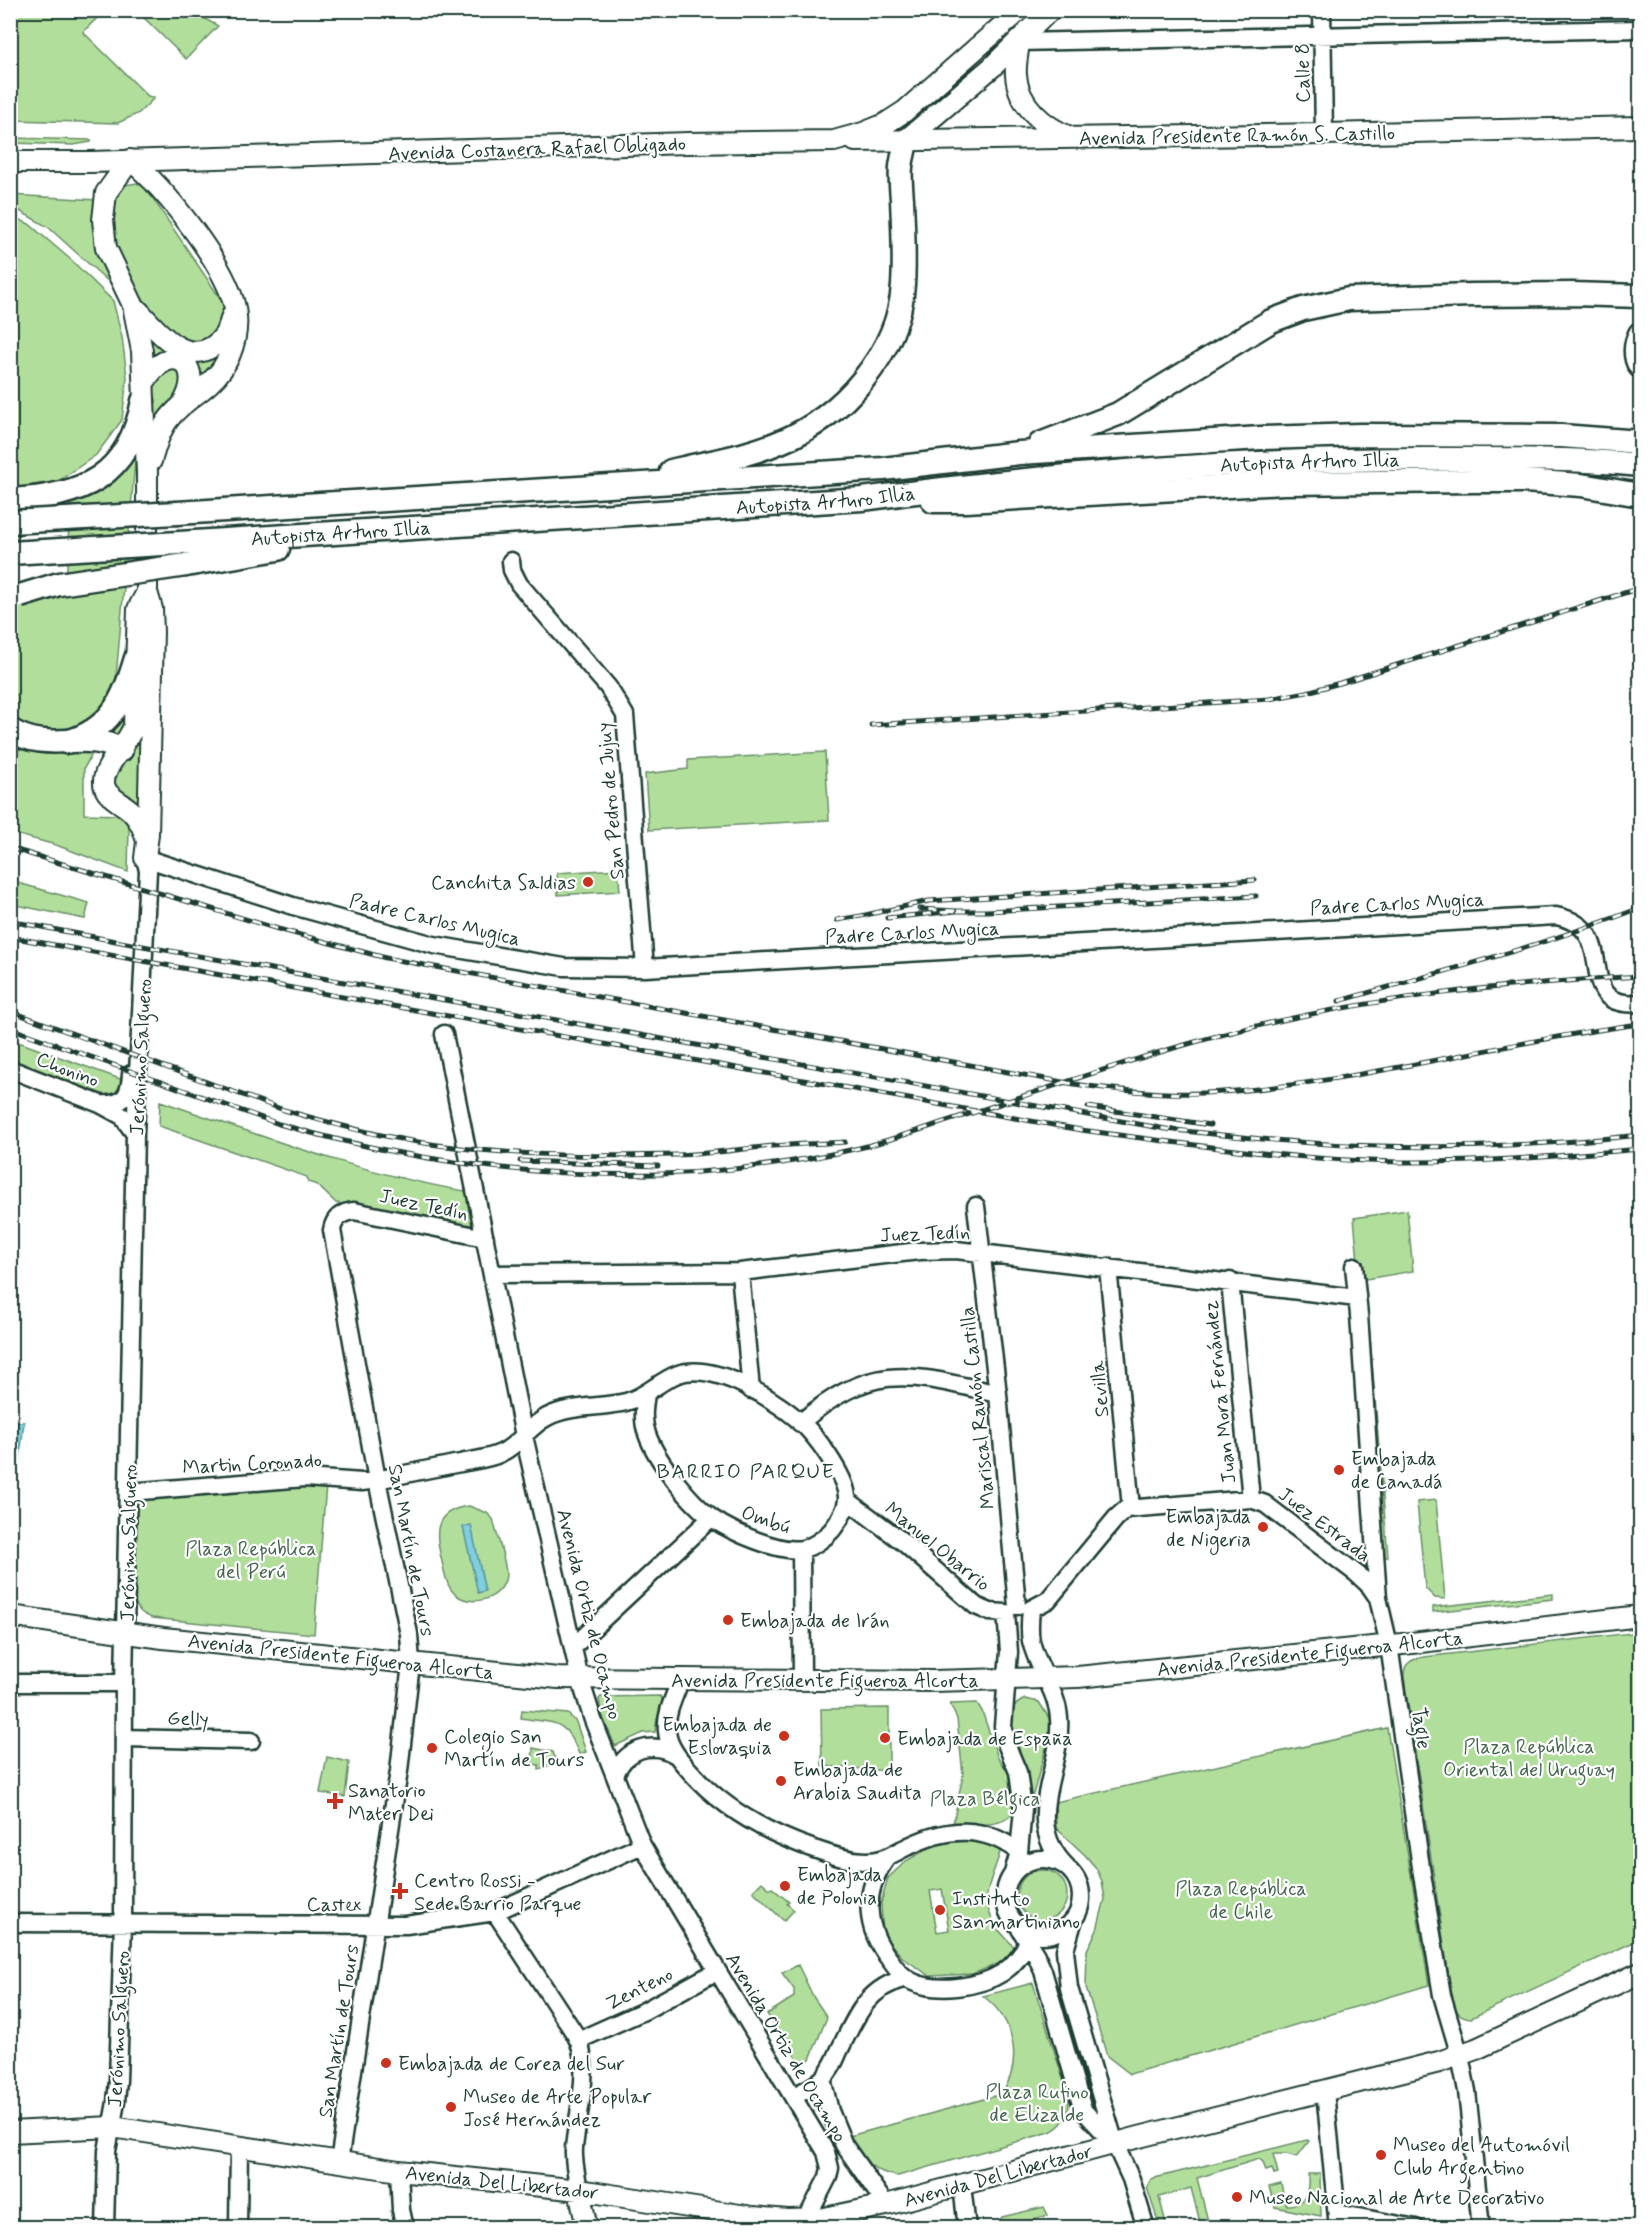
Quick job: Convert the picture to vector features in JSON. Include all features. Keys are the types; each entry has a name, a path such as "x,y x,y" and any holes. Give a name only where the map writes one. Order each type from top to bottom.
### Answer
{"highway":[{"path":"617,484 740,455 782,442 818,422 858,386 884,348 901,305 904,275 901,169 906,140"},
{"path":"1019,453 1118,414 1271,321 1303,309 1348,298 1505,294 1641,296"},
{"path":"1641,334 1637,340 1636,355 1641,366"},
{"path":"10,500 62,494 90,483 117,462 134,436 144,392"},
{"name":"Autopista Arturo Illia","path":"10,522 883,469 1019,453 1261,438 1360,435 1561,436 1641,442"},
{"name":"Autopista Arturo Illia","path":"10,552 862,499 973,484 1153,468 1278,461 1366,459 1608,462 1641,465"},
{"path":"1608,462 1641,475"},
{"path":"862,499 966,501 1284,483 1475,481 1524,481 1581,485 1641,495"},
{"path":"15,599 59,584 404,528"},
{"path":"66,742 91,731 115,711 123,696 136,658"},
{"path":"10,730 34,740 49,743 100,741 121,750"}],"main road":[{"name":"Avenida Costanera Rafael Obligado","path":"10,162 676,143 834,141 885,124 905,111 1020,10"},
{"path":"906,140 1019,42 1050,10"},
{"path":"1019,42 1016,76 1021,93 1041,121 1072,138"},
{"name":"Avenida Presidente Ramón S. Castillo","path":"834,141 1641,127"},
{"name":"Jerónimo Salguero","path":"145,849 153,632 152,609 147,592 144,392 140,340 133,305 106,248 103,220 106,193 130,160 149,175 165,193 221,273 232,299 236,320 236,333 227,361 207,386 172,415 161,432 147,473"},
{"path":"133,305 163,336 182,349 194,352 211,348 225,335 232,318 232,299"},
{"path":"144,392 158,364 169,359 181,362 187,366 191,379 190,388 180,408"},
{"name":"Jerónimo Salguero","path":"145,849 137,818 107,792 104,778 108,767 121,750 134,726 138,609 147,592"},
{"path":"121,750 140,765 148,781 142,792 121,803"},
{"name":"Avenida Presidente Figueroa Alcorta","path":"10,1616 127,1633 580,1679 1007,1680 1047,1679 1389,1645 1641,1616"},
{"name":"Avenida Del Libertador","path":"10,2132 112,2127 399,2171 579,2190 804,2224 962,2186 1115,2144 1460,2056 1641,1973"},
{"path":"579,2190 587,2228"}],"street":[{"name":"Calle 8","path":"1322,10 1324,134"},
{"path":"1019,42 1641,29"},
{"name":"San Pedro de Jujuy","path":"511,561 513,573 519,584 608,687 625,715 645,968"},
{"name":"Padre Carlos Mugica","path":"145,849 293,906 434,945 564,967 645,968 1549,915 1573,921 1589,935 1595,949 1601,987 1608,997 1624,1004 1641,1003"},
{"name":"Jerónimo Salguero","path":"100,1104 116,1103 122,1100 130,1087 139,871 145,849"},
{"name":"Jerónimo Salguero","path":"105,2228 106,2172 118,2080 123,1922 124,1683 127,1633 135,1134 146,920 145,849"},
{"name":"Avenida Ortiz de Ocampo","path":"444,1034 524,1436 580,1679 593,1720 642,1845 794,2096 829,2159 828,2176 804,2224"},
{"name":"Chonino","path":"10,1069 100,1104 122,1116 135,1134"},
{"name":"Mariscal Ramón Castilla","path":"976,1206 998,1394 1018,1609 1009,1652 1003,1726 1007,1746 1018,1772 1022,1794 1023,1825 1013,1873"},
{"name":"Juez Tedín","path":"354,1211 485,1238"},
{"name":"San Martín de Tours","path":"339,2162 377,1926 399,1771 411,1663 409,1634 377,1480 332,1230 338,1217 354,1211"},
{"name":"Juez Tedín","path":"493,1274 740,1272 919,1251 956,1250 1357,1298"},
{"name":"Tagle","path":"1354,1266 1378,1598 1389,1645 1442,1995 1460,2056 1467,2091 1481,2228"},
{"name":"Sevilla","path":"1108,1267 1131,1508"},
{"path":"740,1272 751,1390"},
{"name":"Juan Mora Fernández","path":"1230,1281 1251,1498"},
{"path":"646,1394 680,1373 713,1373 733,1380 800,1422 820,1444 833,1464 845,1487 847,1500"},
{"path":"800,1422 825,1402 849,1389 869,1381 891,1377 914,1376 998,1394"},
{"name":"Martin Coronado","path":"129,1492 305,1478 362,1482 377,1480 496,1455 511,1448 540,1421 556,1413 623,1403 646,1394"},
{"name":"Ombú","path":"646,1394 644,1421 651,1443 677,1481 711,1518 747,1536 778,1547 801,1550 817,1543 828,1534 840,1519 847,1500"},
{"name":"Juez Estrada","path":"1131,1508 1251,1498 1265,1504 1357,1574 1378,1598"},
{"name":"Manuel Obarrio","path":"847,1500 903,1542 976,1606 990,1612 1018,1609"},
{"path":"1018,1609 1048,1600 1116,1518 1124,1510 1131,1508"},
{"path":"574,1646 711,1518"},
{"path":"801,1550 802,1679"},
{"name":"Mariscal Ramón Castilla","path":"1018,1609 1047,1679 1059,1718 1047,1786 1046,1831 1056,1855 1067,1867"},
{"path":"681,1679 667,1723 669,1741 676,1755 696,1778 730,1808 783,1838 828,1854 854,1860 886,1859"},
{"path":"10,1683 124,1683"},
{"name":"Gelly","path":"124,1738 251,1741"},
{"path":"615,1775 627,1756 640,1749 662,1748 676,1755"},
{"path":"1019,1851 993,1835 983,1833 957,1832 921,1840 886,1859 877,1871 869,1894 870,1917 873,1931 882,1950 906,1978 914,1983 932,1987 954,1986 993,1978 1008,1969 1020,1957 1024,1935"},
{"name":"Castex","path":"10,1923 406,1925 495,1912 642,1845"},
{"path":"1115,2144 1083,2110 1043,1971 1024,1935 1010,1916 1005,1901 1007,1885 1013,1873 1024,1864 1041,1859 1053,1860 1067,1867 1077,1880 1081,1893 1081,1905 1074,1919 1065,1950 1067,1978 1115,2144 1131,2179 1146,2228"},
{"path":"495,1912 579,2040 583,2073 574,2151 579,2190"},
{"path":"1024,1935 1050,1935 1064,1929 1074,1919"},
{"name":"Zenteno","path":"579,2040 638,2014 717,1971"},
{"path":"794,2096 822,2079 831,2069 865,2002 885,1985 906,1978"},
{"name":"Avenida Ortiz de Ocampo","path":"822,2079 836,2128 851,2156 886,2205"},
{"path":"1325,2091 1337,2220 1416,2228"},
{"path":"238,2228 239,2146"},
{"path":"399,2171 401,2210 405,2228"},
{"path":"962,2186 968,2228"}],"green space":[{"path":"10,11 104,11 83,32 148,96 154,98 139,113 118,123 11,120"},
{"path":"137,11 196,11 218,26 186,59"},
{"path":"11,138 91,140 91,142 73,145 11,143"},
{"path":"137,183 146,188 226,307 217,338 188,346 158,321 114,254 111,211 121,188"},
{"path":"10,195 98,200 98,240 110,283 48,227 11,206"},
{"path":"11,216 29,224 70,259 113,301 122,337 127,377 122,420 96,455 47,489 11,549"},
{"path":"144,323 167,347 231,341 199,385 197,370 152,362"},
{"path":"174,364 187,382 155,429 153,385 156,376"},
{"path":"137,439 115,689 98,713 85,721 64,730 32,731 11,722 11,612 27,601 66,591 70,498"},
{"path":"136,658 148,834 110,796 121,750 85,735"},
{"path":"10,748 95,749 84,768 84,814 121,815 129,825 128,872 56,845 11,833"},
{"path":"825,752 829,820 649,830 645,774 688,769 688,760"},
{"name":"Canchita Saldias","path":"618,869 620,891 558,895 557,873"},
{"path":"11,881 89,903 85,919 11,904"},
{"path":"10,1039 123,1080 124,1091 110,1097 11,1059"},
{"path":"160,1101 352,1165 431,1185 471,1192 475,1221 468,1228 462,1228 336,1203 317,1185 308,1182 307,1177 159,1126"},
{"path":"1407,1210 1413,1271 1366,1279 1359,1272 1354,1218"},
{"path":"1369,1325 1388,1557 1380,1557 1362,1326"},
{"name":"Plaza República del Perú","path":"326,1485 314,1634 152,1618 139,1610 135,1601 136,1498"},
{"path":"1436,1500 1445,1599 1435,1598 1425,1588 1417,1502"},
{"path":"469,1506 487,1513 493,1519 506,1568 504,1583 499,1590 493,1596 476,1601 467,1600 453,1592 446,1579 438,1545 438,1527 441,1520 447,1513"},
{"path":"1553,1594 1553,1599 1433,1612 1433,1607"},
{"name":"Plaza República Oriental del Uruguay","path":"1640,1632 1640,1939 1471,2018 1463,2016 1456,2009 1452,1998 1404,1677 1405,1668 1412,1661 1424,1657"},
{"path":"660,1696 664,1701 655,1732 643,1733 615,1746 601,1712 599,1699 601,1697"},
{"path":"1025,1699 1039,1702 1049,1718 1051,1730 1032,1798 1029,1799 1026,1769 1009,1729 1008,1721 1015,1705"},
{"name":"Plaza Bélgica","path":"977,1703 982,1711 998,1758 1009,1773 1013,1813 993,1824 953,1824 963,1775 957,1719 950,1704"},
{"path":"889,1708 889,1771 822,1766 821,1709"},
{"path":"522,1710 568,1714 576,1722 586,1752 579,1754 564,1728 551,1723 521,1718"},
{"name":"Plaza República de Chile","path":"1387,1728 1429,1985 1130,2074 1107,2056 1086,1987 1087,1950 1097,1930 1105,1899 1102,1881 1096,1868 1085,1855 1056,1828 1055,1802"},
{"path":"533,1748 553,1752 557,1763 539,1770 539,1765 532,1764"},
{"path":"327,1757 349,1762 345,1797 320,1793"},
{"path":"967,1840 986,1842 998,1848 1000,1852 988,1889 987,1905 995,1925 1014,1947 1008,1960 972,1974 930,1976 903,1958 883,1935 881,1903 888,1878 906,1861 936,1844","holes":["942,1889 949,1930 937,1932 930,1891"]},
{"path":"1047,1870 1060,1877 1066,1885 1066,1905 1060,1913 1052,1919 1037,1920 1024,1913 1018,1905 1017,1890 1024,1877 1032,1871"},
{"path":"762,1882 789,1902 787,1904 794,1910 784,1921 753,1891"},
{"path":"798,1965 814,1998 827,2017 810,2059 804,2064 799,2062 767,2014 794,1997 794,1989 782,1973"},
{"name":"Plaza Rufino de Elizalde","path":"1033,1983 1069,2098 1067,2114 1059,2126 1050,2132 898,2176 874,2168 868,2163 846,2137 1002,2094 1009,2081 1012,2068 1014,2054 1012,2041 1009,2029 1002,2017 983,1996"},
{"path":"1309,2141 1297,2157 1273,2154 1278,2173 1274,2174 1272,2169 1266,2171 1263,2162 1259,2159 1197,2178 1209,2225 1181,2227 1200,2222 1191,2188 1159,2197 1167,2227 1160,2227 1147,2188 1151,2179"},
{"path":"1308,2174 1320,2174 1321,2216 1275,2207 1269,2187 1281,2184 1286,2205 1293,2205 1302,2200 1307,2192"},
{"path":"1044,2207 1048,2215 1027,2222 1029,2227 994,2227 1002,2217"}],"water":[{"path":"11,1421 24,1422 19,1465 11,1464"},
{"path":"471,1525 485,1591 478,1593 463,1527"}],"railway":[{"path":"871,725 1269,699 1340,683 1640,588"},
{"path":"10,848 278,929 386,958 1068,1083 1106,1088 1184,1093 1275,1087 1327,1080 1640,1024"},
{"path":"837,920 929,901 1255,880"},
{"path":"957,911 1256,896"},
{"path":"1339,1001 1528,946 1640,908"},
{"path":"887,918 957,911 919,909"},
{"path":"10,921 1166,1129 1294,1142 1435,1147 1517,1145 1640,1135"},
{"path":"10,937 1081,1130 1160,1141 1279,1155 1399,1162 1490,1160 1640,1149"},
{"path":"10,1028 279,1124 350,1142 422,1157 494,1167 568,1173 641,1174 714,1171 787,1162 859,1148 1145,1057 1217,1036 1301,1016 1397,999 1494,987 1640,976"},
{"path":"10,1011 284,1110 412,1141 511,1153 611,1156 709,1153 773,1146 845,1142"},
{"path":"1088,1107 1210,1125"},
{"path":"520,1161 658,1166"}],"place":[{"name":"Canchita Saldias","path":"588,882"},
{"name":"Embajada de Canadá","path":"1339,1470"},
{"name":"Embajada de Nigeria","path":"1263,1527"},
{"name":"Embajada de Irán","path":"728,1620"},
{"name":"Embajada de Eslovaquia","path":"784,1736"},
{"name":"Embajada de España","path":"885,1738"},
{"name":"Colegio San Martín de Tours","path":"432,1748"},
{"name":"Embajada de Arabia Saudita","path":"781,1781"},
{"name":"Sanatorio Mater Dei","path":"335,1801"},
{"name":"Embajada de Polonia","path":"785,1886"},
{"name":"Centro Rossi - Sede Barrio Parque","path":"400,1891"},
{"name":"Instituto Sanmartiniano","path":"940,1910"},
{"name":"Embajada de Corea del Sur","path":"386,2063"},
{"name":"Museo de Arte Popular José Hernández","path":"451,2107"},
{"name":"Museo del Automóvil Club Argentino","path":"1381,2155"},
{"name":"Museo Nacional de Arte Decorativo","path":"1237,2197"}],"district":[{"name":"BARRIO PARQUE","path":"746,1471"}]}
